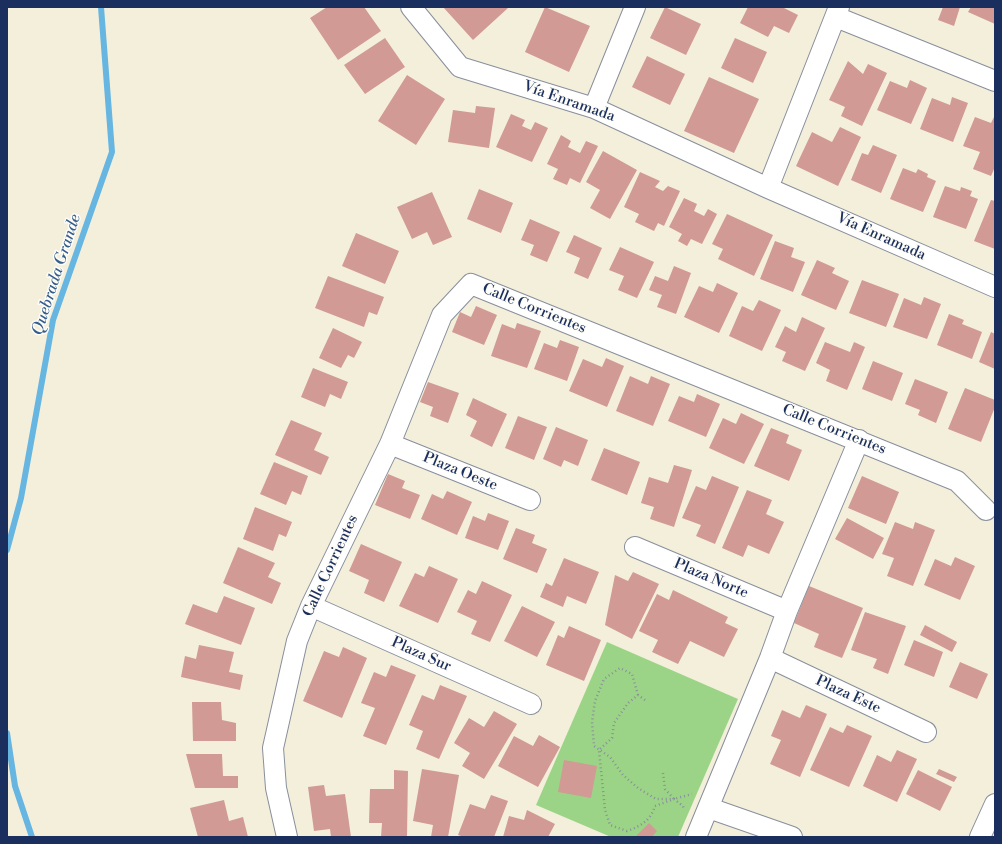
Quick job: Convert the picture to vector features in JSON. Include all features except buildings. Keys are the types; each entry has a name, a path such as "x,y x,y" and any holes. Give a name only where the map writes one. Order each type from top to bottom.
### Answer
{"street":[{"name":"Vía Enramada","path":"412,7 460,67 594,108 768,188 995,287"},
{"path":"594,108 635,7"},
{"path":"768,188 837,12 995,81"},
{"name":"Calle Corrientes","path":"287,837 276,788 273,748 297,641 311,606 390,444 442,315 471,284 957,481 986,510"},
{"path":"696,837 770,658 787,611 859,440"},
{"name":"Plaza Oeste","path":"390,444 530,500"},
{"name":"Plaza Norte","path":"635,547 787,611"},
{"name":"Plaza Sur","path":"311,606 531,704"},
{"name":"Plaza Este","path":"770,658 926,732"},
{"path":"980,837 995,804"},
{"path":"709,808 792,837"}],"path":[{"path":"645,700 638,695 632,674 620,668 604,679 595,701 592,722 594,746 610,757 622,775 650,796 656,799 674,799"},
{"path":"599,750 612,738 614,723 628,703 638,695"},
{"path":"599,750 605,810 610,825 627,831 640,826 652,815 655,806 717,787"},
{"path":"663,773 665,789 683,806 685,812"}],"green space":[{"path":"607,642 738,699 678,837 611,837 536,805"}],"waterway":[{"name":"Quebrada Grande","path":"7,550 21,498 53,320 112,152 101,7"},
{"name":"Quebrada Grande","path":"7,733 15,786 32,837"}]}
